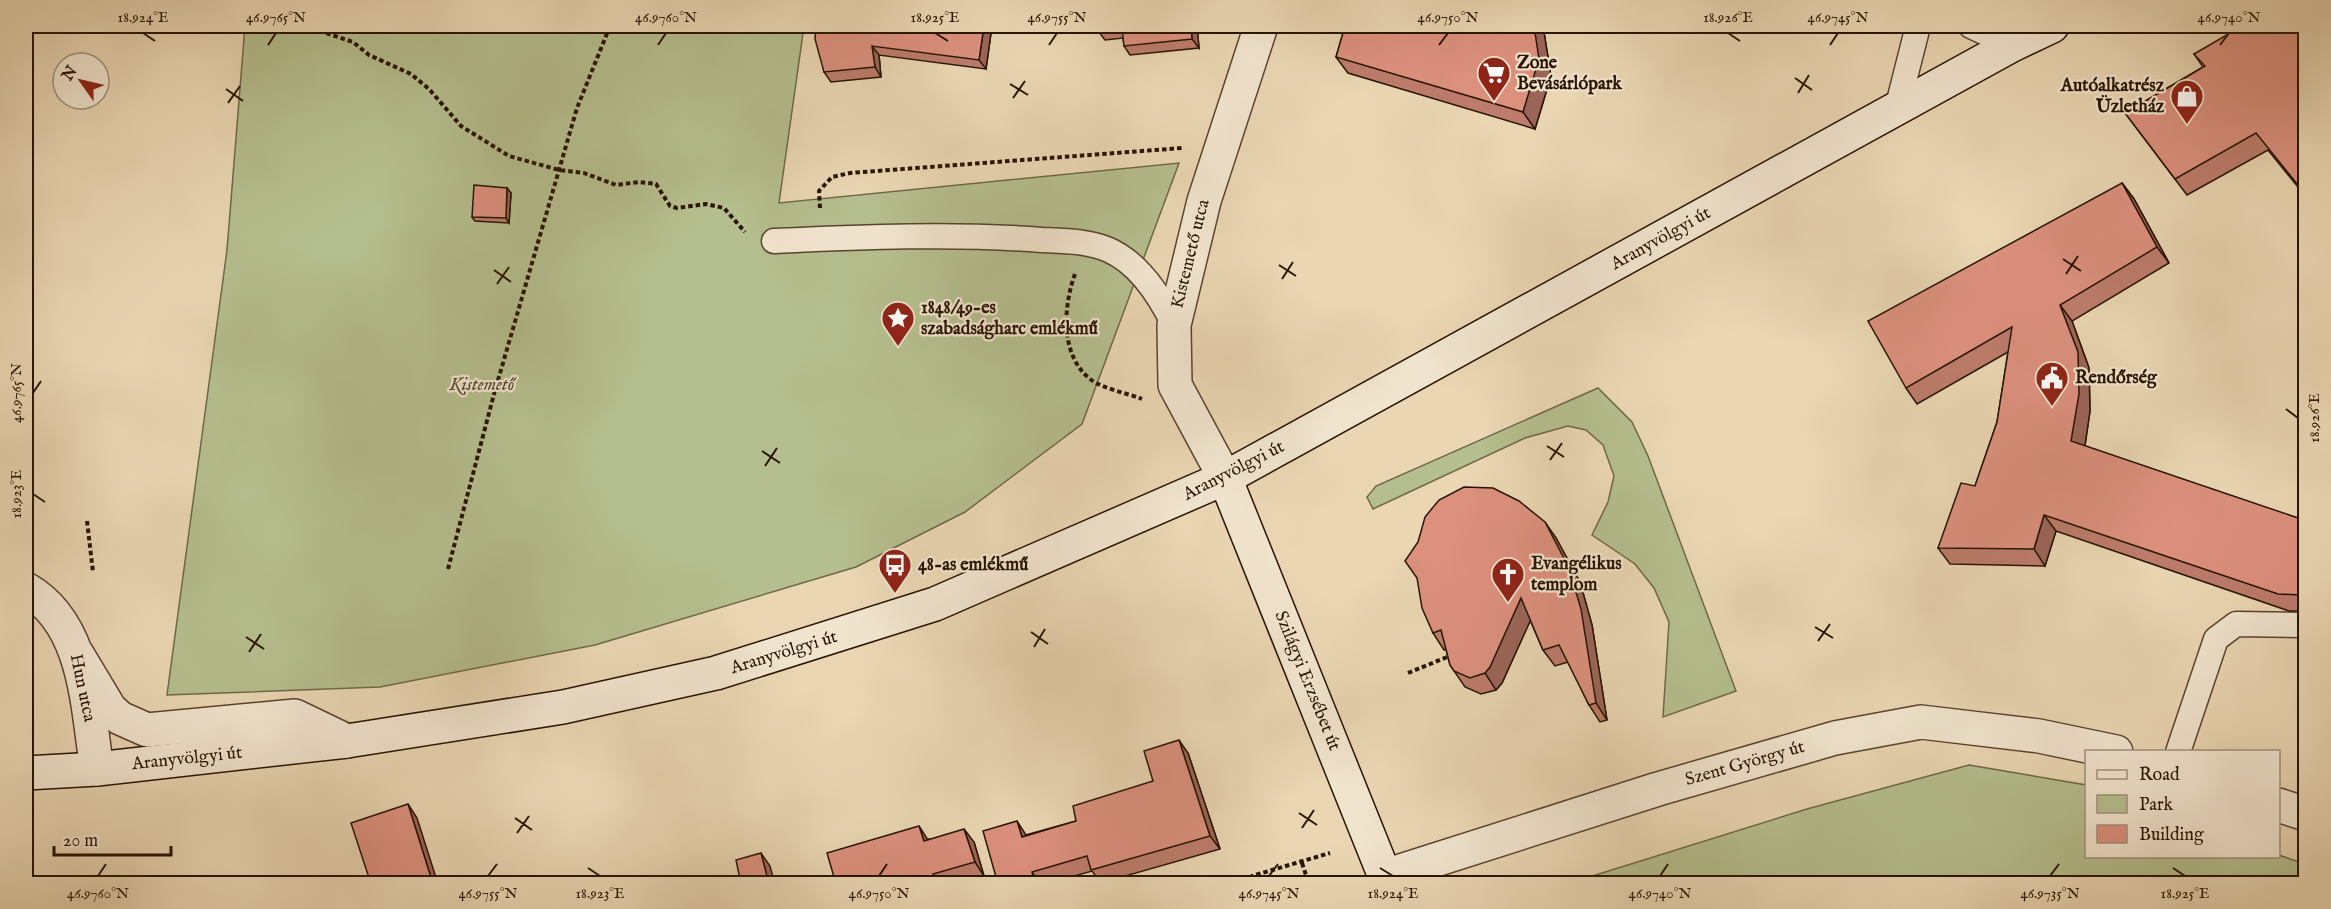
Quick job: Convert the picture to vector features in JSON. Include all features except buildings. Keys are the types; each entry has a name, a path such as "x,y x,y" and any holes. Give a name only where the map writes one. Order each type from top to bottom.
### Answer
{"street":[{"name":"Kistemető utca","path":"1225,478 1175,385 1173,325 1204,201 1261,26"},
{"name":"Aranyvölgyi út","path":"26,773 97,769 347,741 563,707 717,673 935,604 1225,478 2012,45 2052,26"},
{"name":"Szilágyi Erzsébet út","path":"1225,478 1386,880"},
{"name":"Hun utca","path":"26,588 57,616 77,654 97,769"},
{"name":"Aranyvölgyi út","path":"77,654 110,709 120,718 147,729 295,716 347,741"},
{"name":"Szent György út","path":"1386,880 1658,789 1836,738 1922,722 2039,736 2106,750"},
{"path":"2280,806 2306,814"}],"lane":[{"path":"1897,109 1918,26"},
{"path":"1971,26 2012,45"},
{"path":"774,241 1005,237 1088,243 1110,250 1129,262 1151,287 1173,325"},
{"path":"2179,750 2216,639 2236,624 2303,625"}],"path":[{"path":"305,26 353,42 369,55 411,74 429,89 460,126 509,156 559,170 584,173 616,185 639,182 656,184 670,206 677,208 706,204 724,208 740,230 749,234"},
{"path":"448,569 494,394 577,108 610,26"},
{"path":"823,239 819,191 832,177 850,173 1222,145"},
{"path":"1088,243 1072,281 1068,300 1069,346 1072,360 1091,380 1146,400"},
{"path":"87,521 93,572"},
{"path":"1408,673 1462,651"},
{"path":"1245,884 1252,876 1330,853"},
{"path":"1302,863 1310,884"}],"green space":[{"name":"Kistemető","path":"245,26 804,26 779,203 1179,163 1082,424 965,512 856,567 595,645 380,687 167,695 227,250"},
{"path":"1598,388 1632,422 1648,456 1736,691 1663,717 1669,622 1654,588 1635,564 1592,535 1608,502 1614,476 1603,445 1586,430 1568,426 1525,438 1373,509 1367,497 1376,486"},
{"path":"1969,765 2085,785 2085,858 2280,858 2280,855 2305,864 2305,883 1570,883 1807,809"}],"place":[{"name":"Zone Bevásárlópark","path":"1494,102"},
{"name":"Autóalkatrész Üzletház","path":"2187,125"},
{"name":"1848/49-es szabadságharc emlékmű","path":"898,347"},
{"name":"Rendőrség","path":"2052,407"},
{"name":"48-as emlékmű","path":"895,594"},
{"name":"Evangélikus templom","path":"1508,603"}]}
